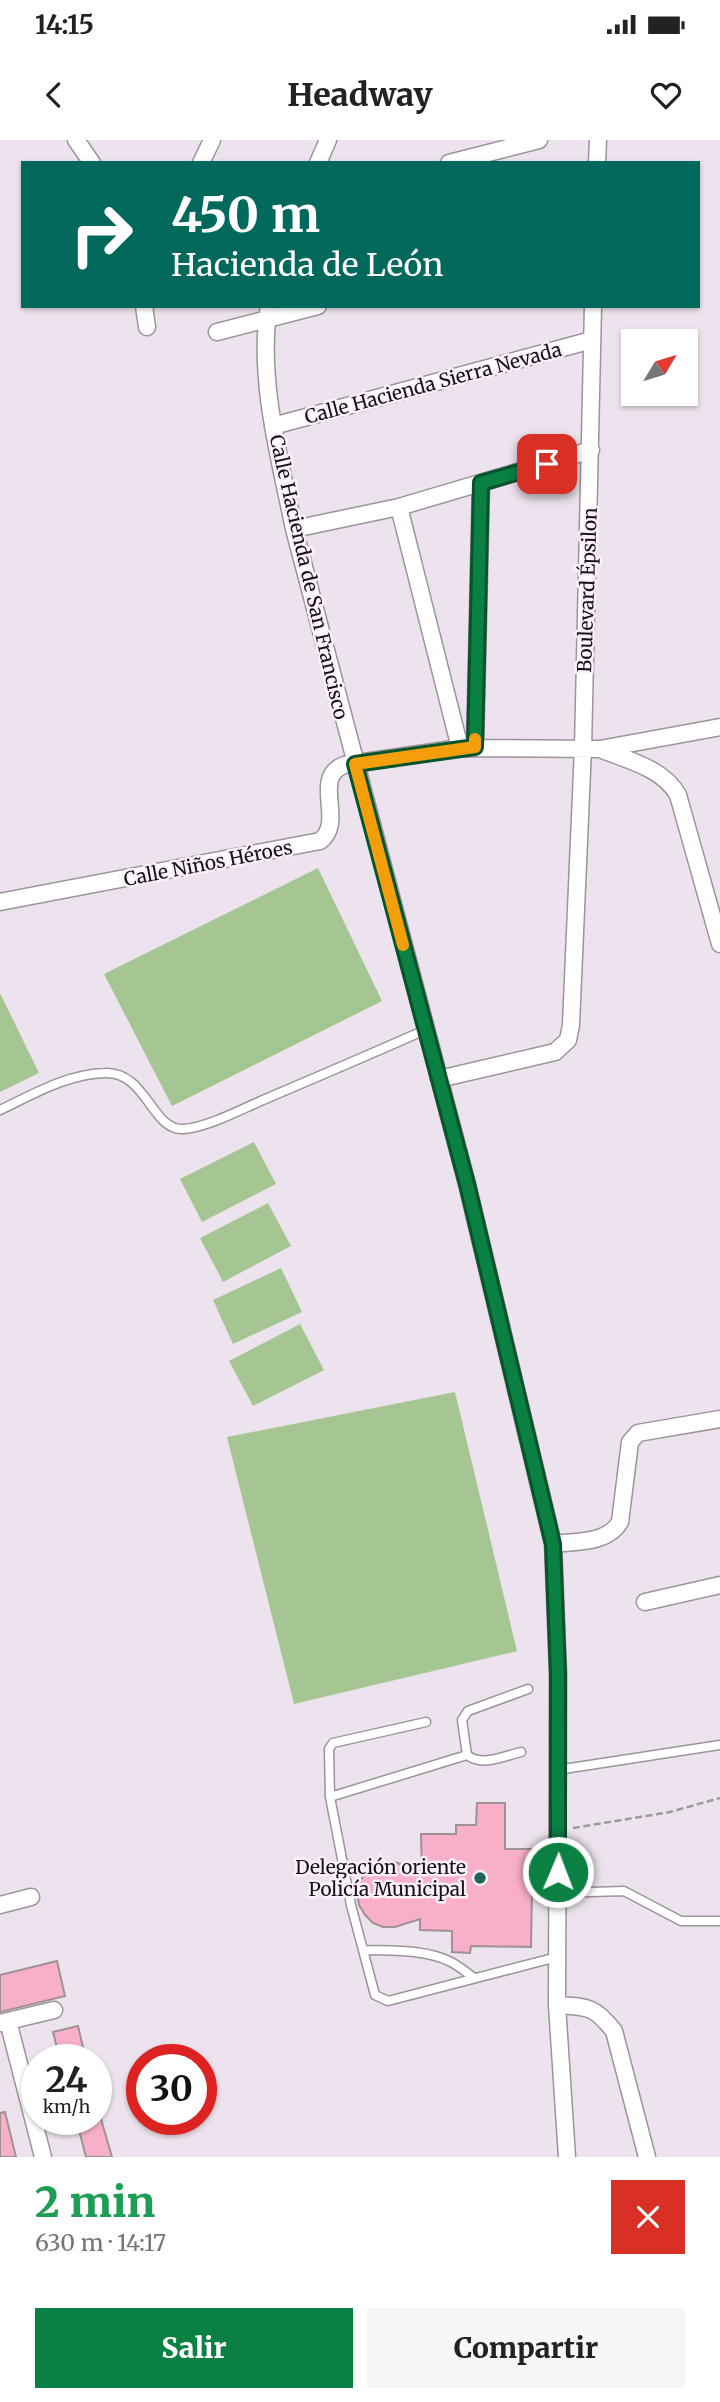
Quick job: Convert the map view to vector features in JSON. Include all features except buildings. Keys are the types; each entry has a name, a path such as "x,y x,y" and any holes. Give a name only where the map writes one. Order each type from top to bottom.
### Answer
{"street":[{"path":"76,140 91,161"},
{"path":"202,161 212,140"},
{"path":"319,161 328,140"},
{"path":"457,161 539,140"},
{"path":"597,161 598,140"},
{"path":"144,308 147,327"},
{"path":"218,332 268,313 304,308"},
{"name":"Boulevard Épsilon","path":"439,1079 555,1052 568,1040 571,1025 583,748 593,308"},
{"name":"Calle Hacienda de San Francisco","path":"268,313 267,374 273,426 294,529 467,1184 553,1544 558,1674 557,2005 567,2157"},
{"name":"Calle Hacienda Sierra Nevada","path":"273,426 592,340"},
{"path":"294,529 399,507 591,450"},
{"path":"468,747 481,483"},
{"path":"399,507 468,747"},
{"path":"355,764 468,747 600,749 720,727"},
{"path":"600,749 663,776 672,784 678,795 720,944"},
{"name":"Calle Niños Héroes","path":"1,900 320,841 325,837 330,824 328,783 331,775 335,768 355,764"},
{"path":"553,1544 606,1537 614,1531 620,1522 631,1442 638,1433 720,1419"},
{"path":"645,1602 720,1585"},
{"path":"0,1905 31,1897"},
{"path":"557,2005 589,2007 604,2018 614,2031 647,2157"},
{"path":"43,2157 4,2022 54,2010"}],"lane":[{"path":"0,1110 68,1079 108,1073 129,1079 147,1097 166,1124 175,1129 184,1129 223,1117 425,1030"},
{"path":"467,1755 462,1720 464,1715 468,1711 528,1689"},
{"path":"426,1722 333,1743 330,1749 330,1797 351,1905 375,1995 388,2001 557,1956"},
{"path":"558,1770 720,1745"},
{"path":"330,1797 467,1755 479,1762 522,1752"},
{"path":"558,1894 624,1891 681,1922 720,1921"},
{"path":"365,1951 410,1952 439,1957 474,1978"}],"path":[{"path":"559,1830 670,1812 720,1798"}],"green space":[{"path":"318,868 382,1001 172,1106 104,974"},
{"path":"0,993 39,1073 0,1092"},
{"path":"254,1142 276,1184 202,1222 180,1179"},
{"path":"268,1203 291,1246 223,1282 200,1238"},
{"path":"281,1268 302,1312 233,1344 213,1300"},
{"path":"300,1324 324,1370 253,1406 229,1361"},
{"path":"455,1392 517,1651 294,1704 227,1437"}],"slow traffic":[{"path":"403,945 355,764 475,747 475,739"}],"place":[{"name":"Delegación oriente Policía Municipal","path":"480,1878"}],"route":[{"path":"547,464 481,483 475,747 355,764 467,1184 550,1527 554,1551 558,1674 558,1872"}]}
